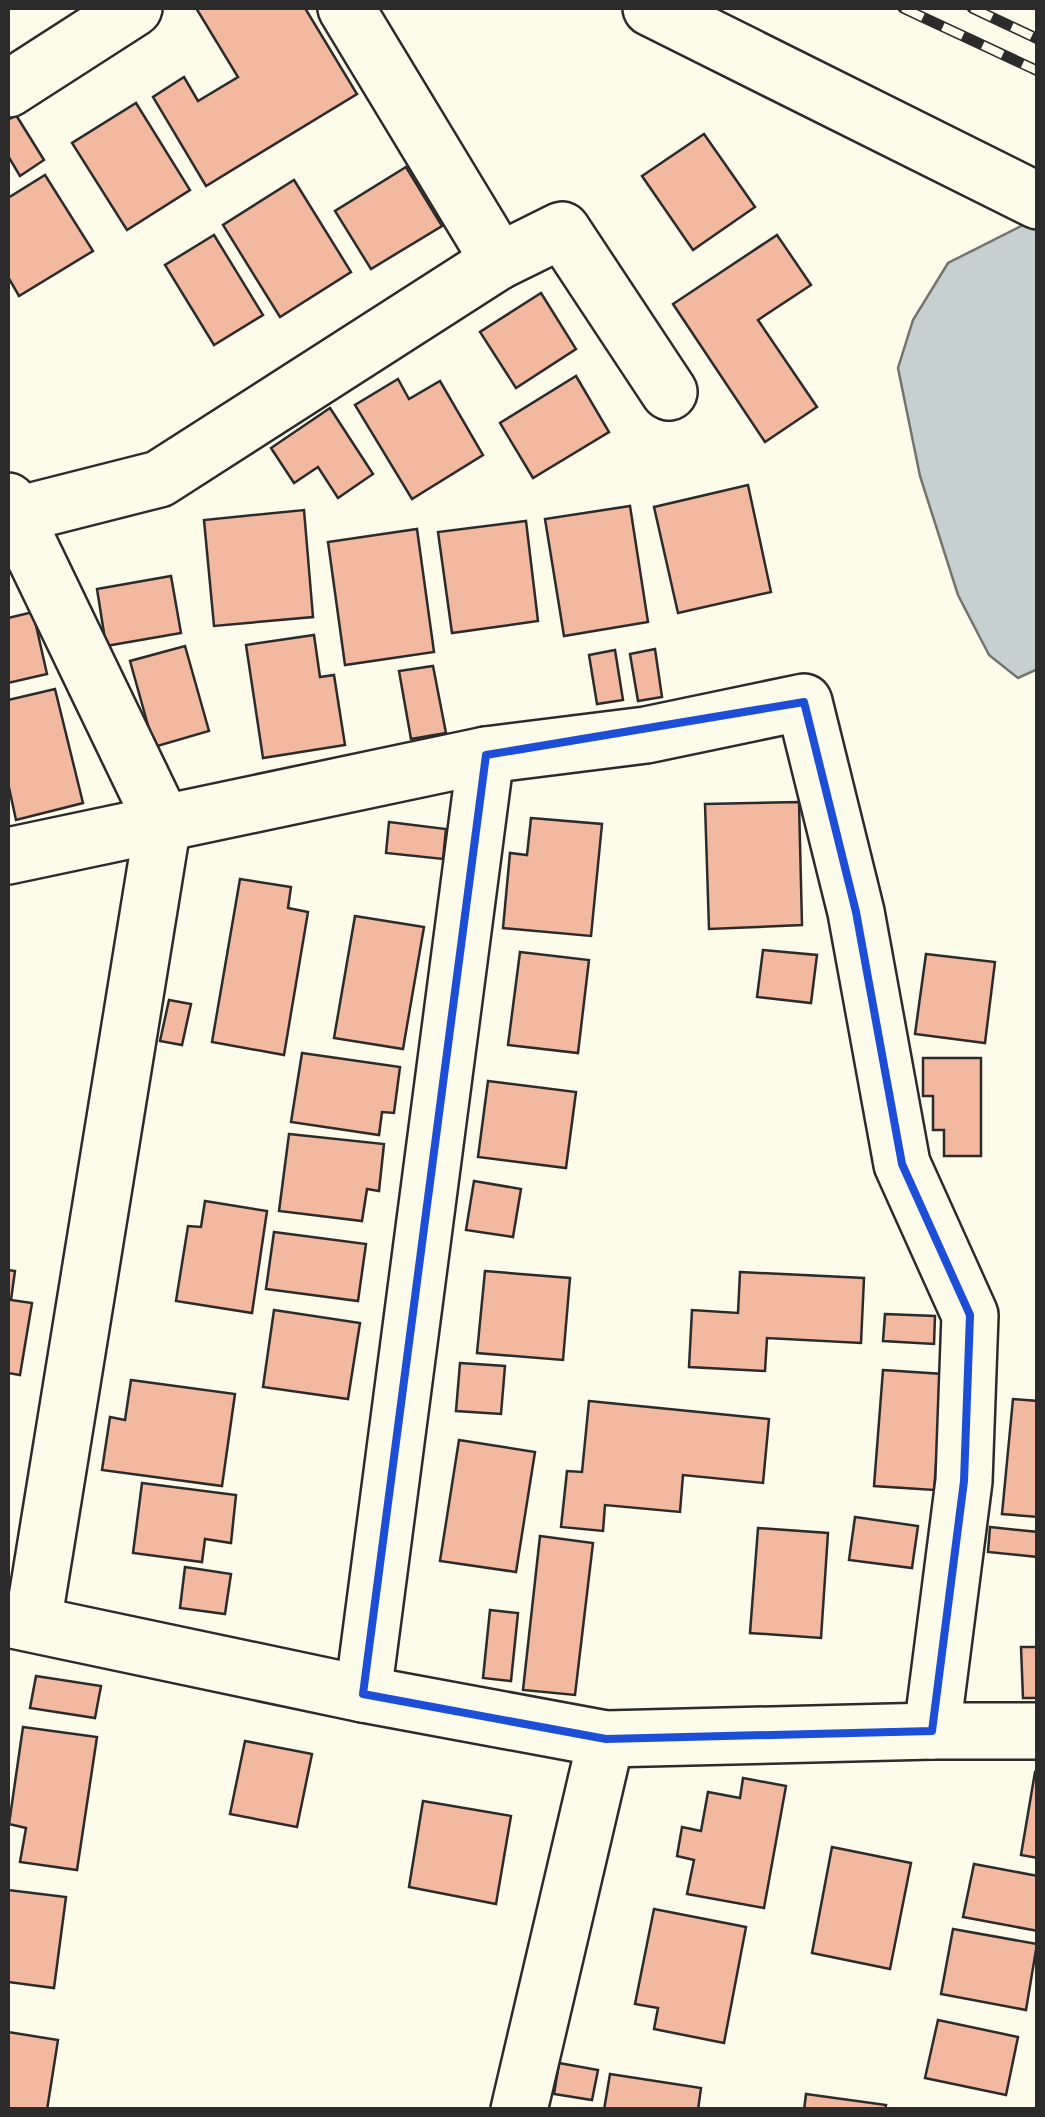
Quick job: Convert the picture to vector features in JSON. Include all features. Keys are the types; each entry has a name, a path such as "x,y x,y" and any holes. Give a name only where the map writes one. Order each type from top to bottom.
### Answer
{"street":[{"path":"8,89 134,8"},
{"path":"346,8 499,261"},
{"path":"651,8 1038,201"},
{"path":"669,392 562,230 499,261 159,480 12,508 163,823 20,1621 362,1694 606,1739 1038,1732"},
{"path":"8,856 486,756 646,734 804,702 856,912 902,1164 970,1316 964,1480 932,1731"},
{"path":"362,1694 486,756"},
{"path":"519,2110 606,1739"}],"highlighted area":[{"path":"804,702 856,912 902,1164 970,1315 964,1481 932,1731 606,1739 363,1694 486,755"}],"shaded area":[{"path":"1037,218 1038,669 1018,678 989,655 958,595 920,476 898,368 913,320 948,263"}],"building":[{"path":"196,8 305,8 357,94 206,186 153,97 184,77 198,101 238,77"},
{"path":"136,103 190,190 127,230 72,143"},
{"path":"16,115 44,160 20,176 8,156 8,120"},
{"path":"704,134 755,207 693,250 642,176"},
{"path":"406,167 442,226 371,269 335,211"},
{"path":"45,175 93,251 19,296 8,277 8,198"},
{"path":"294,180 351,272 280,317 223,225"},
{"path":"214,235 263,315 214,345 165,265"},
{"path":"777,235 811,285 758,320 817,407 765,442 673,304"},
{"path":"541,293 576,349 516,388 480,332"},
{"path":"576,376 609,432 533,478 500,423"},
{"path":"398,379 409,399 440,381 483,455 412,499 355,405"},
{"path":"330,408 373,474 338,498 318,467 294,483 271,448"},
{"path":"748,485 771,592 678,613 654,507"},
{"path":"630,506 648,622 564,636 545,519"},
{"path":"304,510 313,617 214,626 204,520"},
{"path":"526,521 538,621 452,633 438,532"},
{"path":"417,529 434,652 345,665 328,542"},
{"path":"171,576 181,633 106,646 97,589"},
{"path":"33,612 47,674 8,683 8,618"},
{"path":"314,635 320,677 334,675 345,745 263,758 246,645"},
{"path":"185,646 209,731 154,747 130,661"},
{"path":"655,649 662,697 638,701 630,654"},
{"path":"615,650 623,700 597,704 589,655"},
{"path":"433,666 446,733 411,739 399,671"},
{"path":"55,689 83,803 16,820 8,783 8,700"},
{"path":"799,802 802,925 709,929 705,804"},
{"path":"531,818 602,824 591,936 503,928 510,853 527,855"},
{"path":"389,822 446,829 443,859 386,853"},
{"path":"240,879 291,887 288,908 308,912 284,1055 212,1042"},
{"path":"355,916 424,927 403,1049 334,1038"},
{"path":"763,950 817,955 811,1003 757,997"},
{"path":"520,952 589,960 578,1053 508,1045"},
{"path":"926,954 995,962 985,1043 915,1034"},
{"path":"169,1000 191,1004 182,1045 160,1041"},
{"path":"302,1053 400,1067 394,1113 382,1112 379,1135 291,1122"},
{"path":"923,1058 981,1058 981,1156 944,1156 944,1130 933,1130 933,1096 923,1096"},
{"path":"488,1081 576,1092 566,1168 478,1157"},
{"path":"289,1134 384,1144 379,1191 367,1189 362,1221 279,1211"},
{"path":"474,1181 521,1189 513,1237 466,1230"},
{"path":"205,1201 267,1211 252,1313 176,1301 188,1226 201,1227"},
{"path":"274,1232 366,1244 358,1301 266,1289"},
{"path":"8,1270 15,1271 11,1300 32,1303 20,1375 8,1373"},
{"path":"485,1271 570,1278 563,1360 477,1353"},
{"path":"740,1272 864,1278 861,1343 767,1338 765,1371 689,1367 692,1310 738,1313"},
{"path":"274,1310 360,1323 348,1399 263,1387"},
{"path":"885,1314 935,1316 934,1344 883,1341"},
{"path":"460,1363 505,1366 501,1414 456,1411"},
{"path":"883,1370 943,1374 934,1490 874,1486"},
{"path":"131,1380 235,1394 222,1486 102,1470 110,1417 125,1420"},
{"path":"1013,1399 1038,1401 1038,1517 1002,1514"},
{"path":"589,1401 769,1419 763,1483 683,1475 680,1512 605,1505 603,1531 561,1527 567,1471 582,1472"},
{"path":"459,1440 535,1452 516,1572 440,1561"},
{"path":"142,1483 236,1495 231,1543 205,1539 202,1562 133,1553"},
{"path":"855,1517 918,1526 912,1568 849,1560"},
{"path":"990,1527 1038,1532 1038,1557 988,1552"},
{"path":"758,1528 828,1533 821,1638 750,1633"},
{"path":"540,1536 593,1543 575,1695 523,1690"},
{"path":"185,1567 231,1574 225,1614 180,1608"},
{"path":"490,1610 518,1613 511,1681 483,1678"},
{"path":"1021,1647 1038,1647 1038,1698 1023,1698"},
{"path":"36,1676 101,1686 95,1718 30,1708"},
{"path":"23,1727 97,1737 77,1870 20,1862 26,1828 9,1824"},
{"path":"245,1741 312,1754 297,1827 230,1814"},
{"path":"1038,1772 1038,1858 1021,1855"},
{"path":"743,1778 786,1786 764,1908 687,1894 694,1860 677,1856 682,1827 701,1831 708,1792 740,1798"},
{"path":"423,1801 511,1816 496,1904 409,1887"},
{"path":"832,1847 911,1863 890,1969 812,1953"},
{"path":"974,1864 1038,1876 1038,1931 963,1917"},
{"path":"8,1890 66,1897 54,1988 8,1982"},
{"path":"654,1909 746,1927 724,2043 654,2029 658,2008 635,2004"},
{"path":"953,1929 1037,1944 1026,2010 941,1994"},
{"path":"938,2020 1018,2037 1006,2095 925,2078"},
{"path":"8,2032 58,2040 47,2110 8,2110"},
{"path":"559,2063 598,2070 592,2100 554,2094"},
{"path":"610,2074 701,2088 698,2110 604,2110"},
{"path":"806,2094 886,2105 885,2110 804,2110"}],"railway":[{"path":"903,8 1038,71"},
{"path":"972,8 1038,39"}]}
